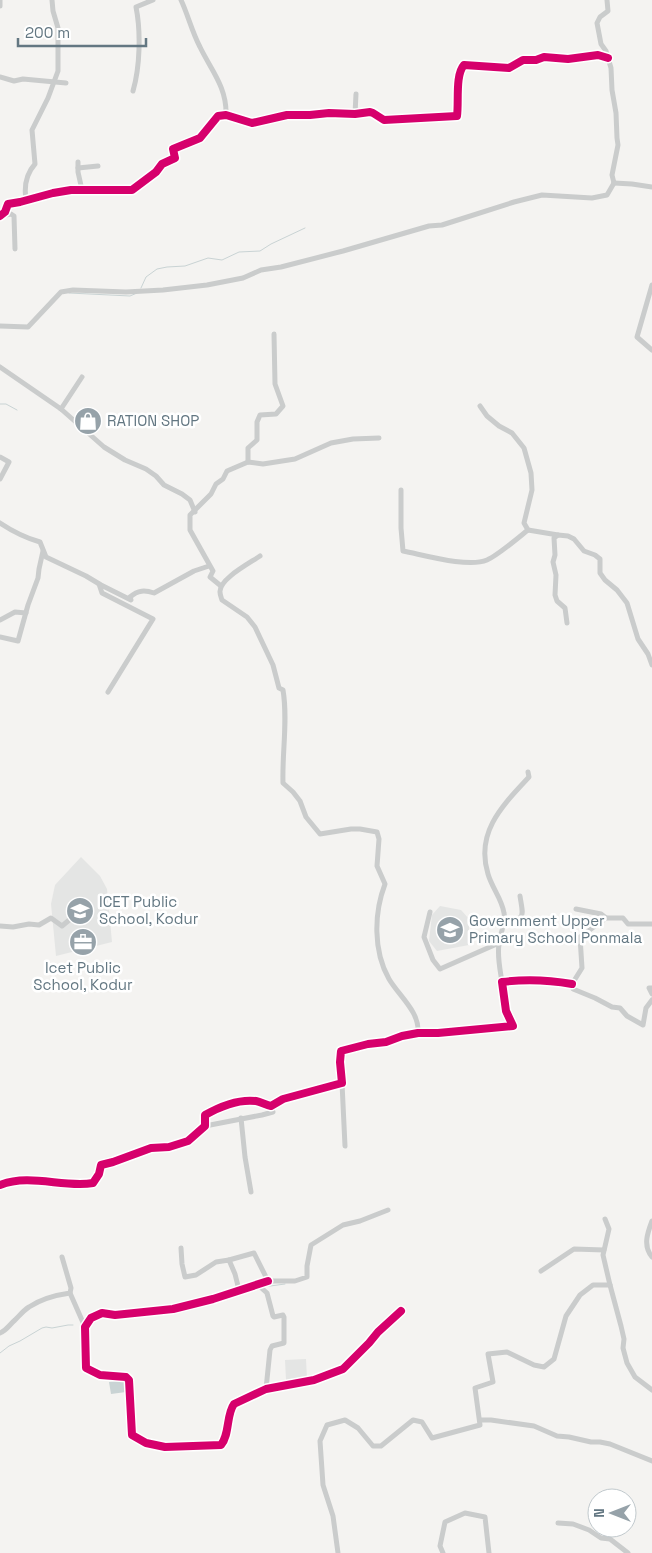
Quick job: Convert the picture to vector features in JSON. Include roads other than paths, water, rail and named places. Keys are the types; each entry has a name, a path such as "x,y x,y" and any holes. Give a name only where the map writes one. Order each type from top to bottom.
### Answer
{"street":[{"path":"0,0 0,6"},
{"path":"26,200 26,177 35,164 32,130 48,98 58,71 58,28 52,11 52,0"},
{"path":"134,92 138,43 136,7 153,0"},
{"path":"181,0 199,46 218,78 226,103 226,115"},
{"path":"0,326 28,327 61,292 73,290 126,292 206,285 242,278 261,270 281,267 343,251 429,226 442,225 542,195 592,198 607,195 614,183 612,175 618,145 616,113 608,58 601,44 597,23 600,17 608,11 607,0"},
{"path":"0,216 5,212 8,204 53,193 82,190 132,190 156,172 162,164 175,158 174,149 200,138 218,116 226,115 252,123 286,115 310,115 329,112 374,113 384,120 457,116 458,78 464,66 509,68 523,60 536,60 544,57 568,59 598,55 608,58"},
{"path":"0,77 14,81 23,79 66,83"},
{"path":"355,114 356,94"},
{"path":"78,162 82,190"},
{"path":"78,168 98,166"},
{"path":"614,183 652,188"},
{"path":"0,216 11,214 14,216 15,249"},
{"path":"652,285 637,337 652,350"},
{"path":"248,462 248,448 256,440 257,422 260,415 276,414 283,406 275,384 274,334"},
{"path":"0,367 61,409 104,446 146,469 164,485 190,500 195,512"},
{"path":"61,409 82,376"},
{"path":"480,406 487,416 499,426 512,433 524,448 531,473 532,490 524,523 528,530"},
{"path":"221,586 210,577 213,570 190,530 190,515 211,494 216,484 223,479 227,471 248,462 263,464 295,459 331,443 353,438 379,438"},
{"path":"0,457 10,462 0,479"},
{"path":"401,490 400,528 403,551 475,563 488,560 528,530 568,536 574,539 584,551 600,559 600,573 627,603 638,640 648,654 652,665"},
{"path":"0,523 29,539 40,542 46,558 86,576 122,597 131,600 130,597 135,593 145,590 154,593 194,571 209,566"},
{"path":"558,535 554,538 555,595 557,601 565,608 567,623"},
{"path":"0,637 18,641 38,578 44,550"},
{"path":"260,556 234,573 223,583 219,591 222,600 247,617 255,627 273,665 279,688 283,690 286,731 283,783 300,801 306,817 320,834 351,829 377,832 379,838 377,866 385,884 380,895 378,910 377,945 389,979 410,1008 419,1025 418,1033"},
{"path":"99,584 102,593 153,619 108,692"},
{"path":"0,620 15,612 26,613"},
{"path":"345,1146 341,1051 418,1033 513,1026 506,1011 498,954 505,915 484,860 487,836 498,811 529,777 528,772"},
{"path":"503,921 521,918 523,913 520,896"},
{"path":"576,909 601,914 606,918"},
{"path":"0,926 39,925 51,918 62,926 80,910"},
{"path":"430,912 424,937 433,960 440,969 499,943"},
{"path":"572,984 582,968 580,937 606,918 623,918 628,924 652,924"},
{"path":"502,982 553,980 572,984"},
{"path":"572,984 573,989 612,1007 620,1008 627,1016 643,1025 646,1008 652,1000"},
{"path":"652,988 649,988 652,994"},
{"path":"205,1126 205,1115 217,1108 255,1101 271,1106 282,1099 342,1083"},
{"path":"0,1186 22,1180 81,1185 93,1183 99,1174 101,1164 113,1162 151,1148 169,1147 188,1141 205,1126 241,1118 262,1116 272,1112 271,1106"},
{"path":"241,1118 251,1192"},
{"path":"85,1327 91,1318 102,1313 115,1314 172,1309 214,1300 268,1281 295,1281 307,1277 306,1266 311,1245 343,1225 360,1221 388,1210"},
{"path":"605,1219 609,1229 603,1255 624,1339 623,1348 627,1363 635,1377 652,1390"},
{"path":"652,1221 645,1240 648,1252 652,1257"},
{"path":"181,1248 182,1264 185,1277 187,1278 196,1275 216,1262 254,1253 268,1281"},
{"path":"542,1271 574,1250 604,1250"},
{"path":"62,1257 71,1288 70,1293 85,1327 86,1368 100,1375 126,1377 129,1380 132,1435 146,1443 174,1447 221,1445 224,1441 231,1409 234,1404 266,1389 314,1380 344,1369 378,1332 401,1311"},
{"path":"229,1260 239,1290"},
{"path":"338,1553 333,1516 323,1485 320,1441 327,1425 345,1420 358,1428 373,1446 381,1446 413,1420 422,1422 432,1438 480,1425 476,1388 493,1382 488,1354 507,1352 544,1367 554,1359 566,1316 580,1295 593,1284 610,1285"},
{"path":"258,1285 267,1293 272,1316 283,1315 284,1317 284,1343 272,1346 270,1350 266,1389"},
{"path":"0,1333 8,1329 11,1323 28,1307 50,1298 70,1293"},
{"path":"480,1420 534,1426 557,1436 610,1444 652,1461"},
{"path":"443,1553 440,1546 445,1522 465,1512 485,1517 489,1553"},
{"path":"558,1523 573,1524 589,1530 601,1538 610,1539 628,1553"}],"waterway":[{"path":"141,288 146,277 157,269 185,266 208,258 222,260 239,252 260,251 305,228"},
{"path":"69,293 130,296 137,293"},
{"path":"0,404 6,404 17,410"},
{"path":"263,1287 285,1284"},
{"path":"0,1353 42,1328 73,1325"}],"place":[{"name":"RATION SHOP","path":"88,421"},
{"name":"ICET Public School, Kodur","path":"80,911"},
{"name":"Government Upper Primary School Ponmala","path":"450,930"},
{"name":"Icet Public School, Kodur","path":"83,942"}]}
